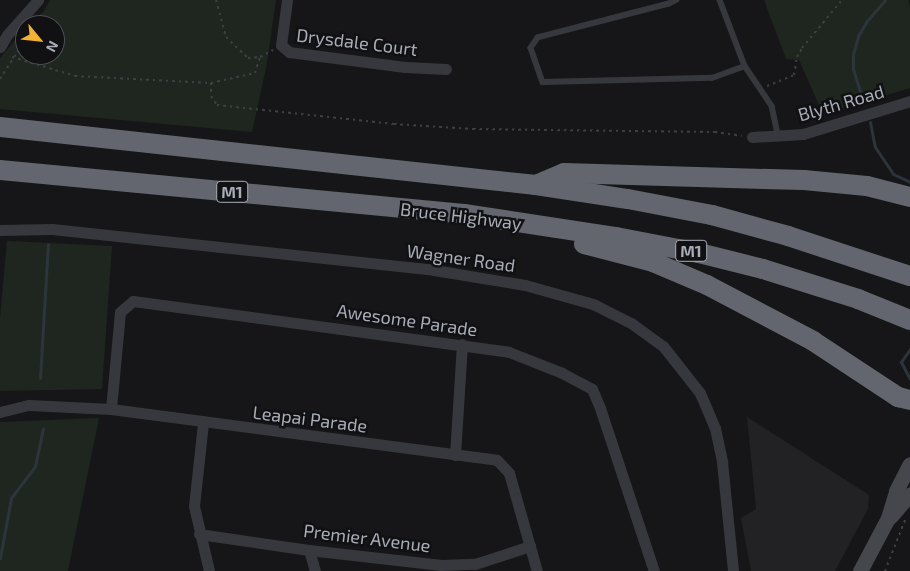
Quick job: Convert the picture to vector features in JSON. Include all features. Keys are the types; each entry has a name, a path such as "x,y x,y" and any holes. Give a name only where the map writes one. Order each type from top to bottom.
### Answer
{"highway":[{"name":"M1","path":"0,127 536,185 628,199 712,215 788,236 910,276"},
{"name":"Bruce Highway","path":"0,170 464,214 616,237 699,253 815,285 910,320"},
{"path":"536,185 564,173 804,180 867,186 910,197"},
{"path":"464,214 495,226 596,246 673,270 707,284 813,341 904,399 910,414"}],"main road":[{"path":"860,571 888,518 896,491 910,464"},
{"path":"888,518 910,494"}],"street":[{"path":"0,47 7,35 38,0"},
{"name":"Drysdale Court","path":"288,0 281,45 285,50 296,54 369,61 404,67 446,69"},
{"name":"Blyth Road","path":"752,137 803,134 910,101"},
{"name":"Wagner Road","path":"0,230 52,229 434,270 525,285 593,304 631,324 663,346 700,393 715,428 722,462 732,571"},
{"name":"Awesome Parade","path":"111,409 120,312 134,300 509,352 562,373 592,389 654,571"},
{"path":"454,455 462,344"},
{"name":"Leapai Parade","path":"0,412 29,405 111,409 203,423 497,460 510,473 537,571"},
{"path":"203,423 194,506 209,571"},
{"name":"Premier Avenue","path":"199,534 432,567 475,564 530,546"},
{"path":"309,550 315,571"}],"lane":[{"path":"677,0 669,4 538,38 531,48 543,82 712,78 745,66"},
{"path":"720,0 745,66 772,106 778,136"}],"path":[{"path":"216,0 226,37 248,58 260,57 281,45"},
{"path":"760,90 794,75 797,57 802,48 842,0"},
{"path":"0,79 15,53"},
{"path":"12,57 75,76 211,83 255,72 260,57"},
{"path":"211,83 211,96 218,105 394,124 473,129 716,132 752,137"},
{"path":"885,571 906,517"}],"shaded area":[{"path":"50,0 276,0 267,63 252,132 0,109 0,58 15,40 15,65 65,65 65,15 40,15"},
{"path":"764,0 908,0 910,6 910,88 823,114 799,60 786,59"},
{"path":"7,241 112,246 102,389 0,391 0,318"},
{"path":"747,417 869,495 868,509 835,571 751,571 741,518 756,509"},
{"path":"99,418 68,571 0,571 0,422"}],"waterway":[{"path":"862,98 853,68 853,54 858,36 866,22 885,0"},
{"path":"870,122 875,147 893,174 910,182"},
{"path":"40,378 48,244"},
{"path":"910,349 901,362 910,379"},
{"path":"0,558 11,498 35,466 43,429"}]}
